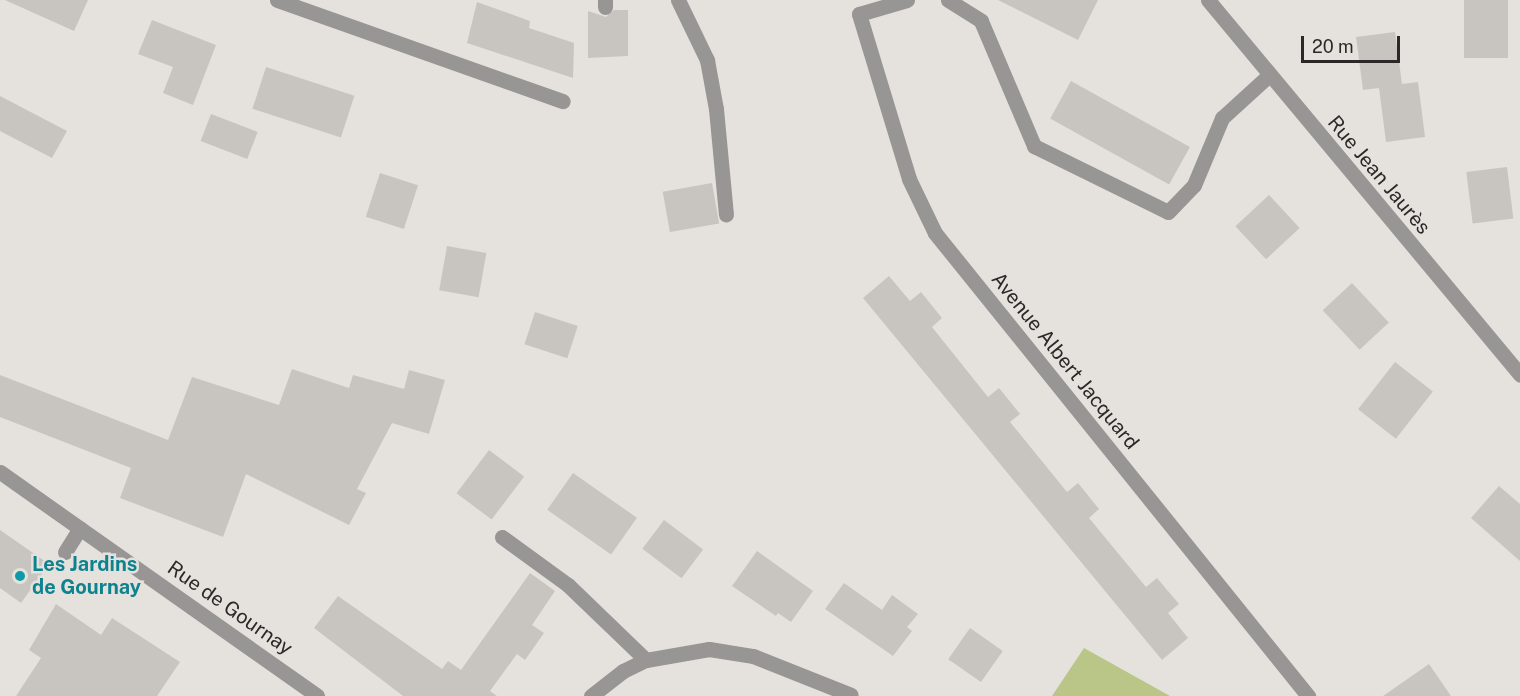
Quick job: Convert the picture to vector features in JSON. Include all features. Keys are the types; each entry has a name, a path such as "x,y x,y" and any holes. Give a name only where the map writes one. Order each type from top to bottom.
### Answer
{"street":[{"path":"277,0 563,101"},
{"path":"678,0 707,60 716,110 726,215"},
{"name":"Avenue Albert Jacquard","path":"907,0 859,14 909,179 935,233 1308,696"},
{"path":"948,0 981,21 1034,146 1168,212 1194,185 1222,118 1268,75"},
{"name":"Rue Jean Jaurès","path":"1208,0 1268,75 1520,375"},
{"name":"Rue de Gournay","path":"0,472 317,696"},
{"path":"64,552 80,528"},
{"path":"501,537 568,585 646,660"},
{"path":"591,696 623,671 646,660 689,650 735,652 852,695"}],"green space":[{"path":"1084,648 1170,696 1052,696"}],"building":[{"path":"5,0 88,0 74,31"},
{"path":"998,0 1098,0 1078,40"},
{"path":"1464,0 1508,0 1508,58 1464,58"},
{"path":"477,2 530,21 529,28 574,43 573,78 467,43"},
{"path":"614,10 628,10 628,56 588,58 588,11 606,17"},
{"path":"152,20 216,45 193,105 163,93 173,67 138,54"},
{"path":"1395,32 1402,84 1418,82 1425,137 1386,142 1379,88 1363,90 1356,37"},
{"path":"266,67 354,96 341,138 252,109"},
{"path":"1071,81 1190,147 1169,185 1050,119"},
{"path":"0,96 67,131 52,158 0,131"},
{"path":"211,114 258,132 247,159 201,141"},
{"path":"1507,167 1513,219 1473,224 1466,172"},
{"path":"380,173 418,185 404,229 366,217"},
{"path":"712,183 719,223 670,232 663,192"},
{"path":"1269,195 1300,228 1266,259 1235,226"},
{"path":"447,246 486,253 479,297 439,290"},
{"path":"889,276 910,301 921,292 942,318 932,327 988,397 999,388 1020,414 1010,422 1067,492 1078,483 1099,509 1089,518 1146,587 1157,578 1179,604 1168,613 1188,638 1162,660 863,298"},
{"path":"1352,283 1389,322 1360,350 1323,310"},
{"path":"535,312 578,326 567,358 524,344"},
{"path":"1395,362 1433,392 1396,439 1358,409"},
{"path":"292,369 349,388 353,375 404,389 409,370 445,380 429,434 392,423 357,489 366,493 349,525 246,474 223,537 120,498 131,468 0,417 0,375 168,440 192,377 279,405"},
{"path":"489,450 524,476 492,520 457,493"},
{"path":"573,473 637,518 611,555 547,510"},
{"path":"1499,486 1520,504 1520,561 1471,518"},
{"path":"664,520 703,549 681,578 642,549"},
{"name":"Les Jardins de Gournay","path":"0,530 49,564 21,603 0,588"},
{"path":"757,551 813,591 791,622 778,613 776,616 732,586"},
{"path":"530,573 555,591 532,625 544,633 525,660 517,654 490,691 497,696 403,696 314,628 338,596 442,669 448,661 461,670"},
{"path":"844,583 882,610 892,595 918,614 907,627 912,631 893,656 825,609"},
{"path":"56,604 101,635 112,618 180,662 157,696 16,696 41,658 29,650"},
{"path":"970,628 1003,651 981,682 948,659"},
{"path":"1429,664 1451,696 1383,696"}],"place":[{"name":"Les Jardins de Gournay","path":"20,576"}]}
